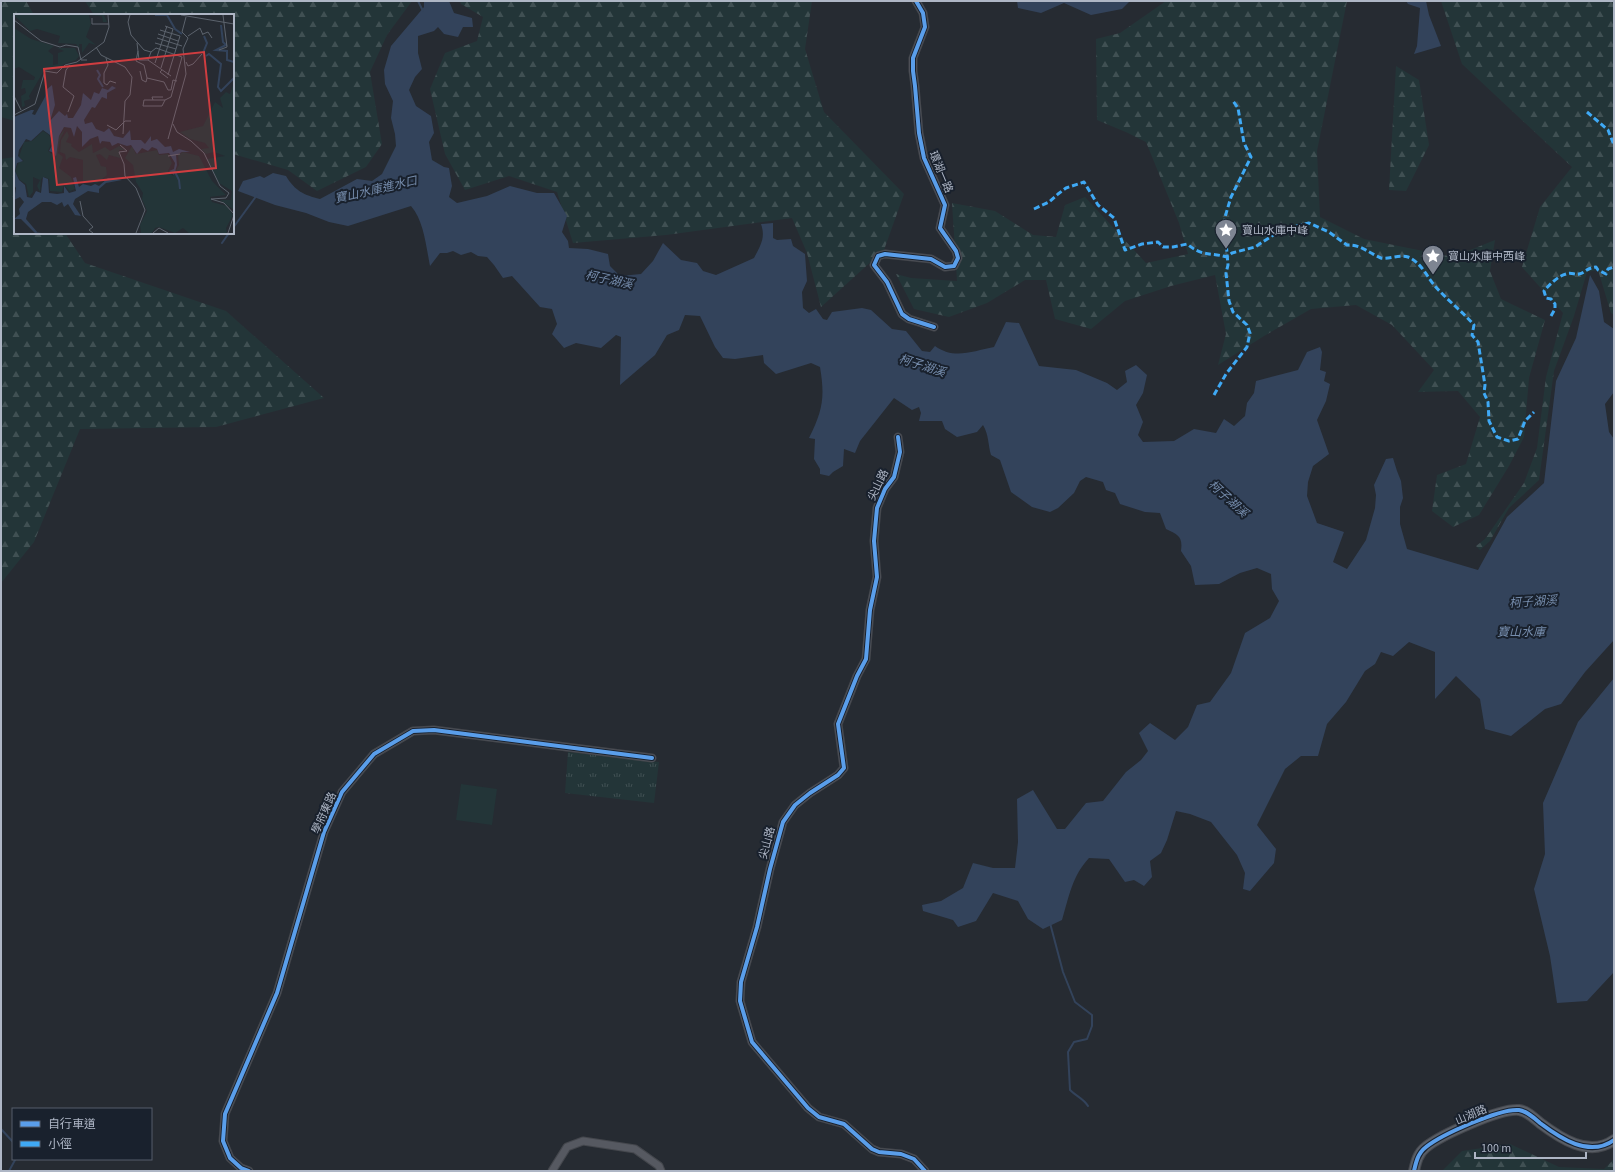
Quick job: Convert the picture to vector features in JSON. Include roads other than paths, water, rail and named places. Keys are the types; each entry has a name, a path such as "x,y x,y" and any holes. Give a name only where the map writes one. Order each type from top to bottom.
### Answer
{"street":[{"name":"環湖一路","path":"916,1 923,13 925,27 913,58 912,71 916,86 919,133 924,158 945,205 940,228 956,251 958,258 954,266 945,267 931,259 885,254 878,256 874,265 887,282 902,314 909,319 934,327"},
{"name":"尖山路","path":"898,437 900,452 894,477 885,490 877,508 874,542 877,577 870,610 866,659 857,676 838,724 844,768 838,775 810,793 795,805 782,822 757,927 741,982 740,1001 752,1042 808,1108 819,1117 844,1124 872,1150 901,1154 914,1159 925,1171"},
{"name":"學府東路","path":"249,1171 241,1168 230,1158 223,1141 225,1114 278,994 324,832 342,792 374,754 413,731 434,730 652,758"},
{"name":"山湖路","path":"1414,1171 1417,1158 1425,1148 1439,1139 1468,1125 1505,1111 1520,1110 1569,1142 1588,1147 1607,1145 1614,1140"},
{"path":"552,1171 567,1147 583,1141 635,1149 659,1166 661,1171"}],"water":[{"name":"寶山水庫","path":"424,1 449,1 454,13 472,18 473,27 463,27 458,37 444,34 438,27 434,31 418,36 418,53 422,69 415,77 409,90 416,106 431,116 434,133 429,142 432,160 444,167 449,168 452,186 449,197 457,203 487,196 510,186 537,193 554,193 567,216 562,232 568,241 569,248 588,249 608,254 610,266 620,276 641,274 653,261 663,243 681,260 697,263 703,271 716,275 754,258 763,238 761,224 773,223 773,238 777,240 791,239 793,246 805,254 807,281 802,292 803,308 809,313 816,309 823,319 827,320 832,312 862,308 871,310 892,329 906,331 922,351 930,352 935,346 949,353 956,354 994,347 1006,322 1019,323 1039,366 1076,370 1107,383 1117,390 1127,382 1125,371 1136,365 1147,375 1143,393 1136,405 1143,422 1138,435 1143,442 1174,441 1194,429 1216,433 1224,419 1234,426 1245,416 1247,403 1254,393 1256,381 1298,370 1307,352 1320,347 1322,352 1320,370 1326,372 1324,381 1330,384 1326,401 1317,420 1329,454 1313,466 1308,482 1307,496 1317,523 1344,532 1333,562 1347,569 1366,540 1375,508 1376,495 1374,485 1386,459 1393,458 1401,481 1403,498 1400,507 1400,524 1407,549 1478,570 1507,517 1544,483 1556,381 1576,338 1590,275 1599,291 1604,322 1614,329 1614,392 1605,404 1609,432 1614,439 1614,640 1585,672 1561,704 1545,709 1511,736 1485,729 1480,699 1456,676 1435,699 1435,652 1409,642 1393,656 1381,652 1375,664 1365,671 1346,702 1327,724 1318,756 1301,756 1285,769 1257,825 1276,849 1274,863 1250,891 1243,889 1245,873 1237,855 1211,822 1190,814 1176,811 1167,840 1161,853 1150,861 1152,877 1144,886 1134,880 1125,882 1109,859 1089,858 1075,879 1062,920 1043,929 1028,919 1018,901 993,893 976,921 958,927 953,920 923,911 922,905 941,901 963,888 973,863 993,868 1015,868 1018,842 1017,799 1033,790 1057,829 1065,829 1086,803 1103,801 1126,772 1141,760 1148,751 1139,733 1150,723 1175,740 1188,727 1197,705 1210,702 1231,673 1245,633 1270,618 1279,601 1272,589 1271,574 1257,568 1240,573 1219,584 1195,585 1191,566 1181,551 1180,539 1177,535 1166,529 1160,513 1145,512 1120,504 1115,493 1106,490 1103,482 1086,477 1080,481 1074,493 1058,508 1050,512 1032,507 1011,492 1000,460 991,455 983,425 977,432 957,437 945,429 942,421 919,421 921,413 919,407 912,410 894,398 860,441 855,453 844,449 843,466 829,476 820,474 820,469 814,459 815,439 809,438 822,403 820,367 811,363 776,374 764,363 763,355 735,359 723,358 715,347 700,316 685,315 679,330 667,335 655,355 620,385 621,337 616,335 601,348 576,343 564,348 552,334 557,324 552,309 540,307 512,276 503,278 487,257 478,256 471,252 461,255 453,251 440,253 430,266 422,226 411,206 348,226 329,222 306,213 275,205 238,191 243,181 260,176 264,178 273,173 286,176 300,192 320,199 357,179 372,181 382,174 396,146 391,118 393,101 385,84 384,70 391,46 424,7"},
{"path":"1017,1 1130,1 1122,9 1091,15 1064,3 1041,13 1018,8"},
{"path":"1406,1 1426,1 1429,15 1441,46 1414,54 1417,46 1420,8 1408,4"},
{"path":"1614,678 1614,972 1587,1001 1557,1003 1550,956 1534,889 1545,854 1543,803 1578,722"}],"waterway":[{"name":"柯子湖溪","path":"418,1 423,11"},
{"name":"寶山水庫進水口","path":"234,227 257,195"},
{"name":"寶山水庫進水口","path":"222,243 228,234"},
{"path":"1050,923 1063,972 1075,1002 1092,1015 1092,1026 1087,1039 1074,1042 1068,1052 1070,1090 1088,1106"},
{"path":"1,1129 12,1141"},
{"path":"9,1171 15,1160"}],"place":[{"name":"寶山水庫中峰","path":"1226,250"},
{"name":"寶山水庫中西峰","path":"1433,276"}]}
